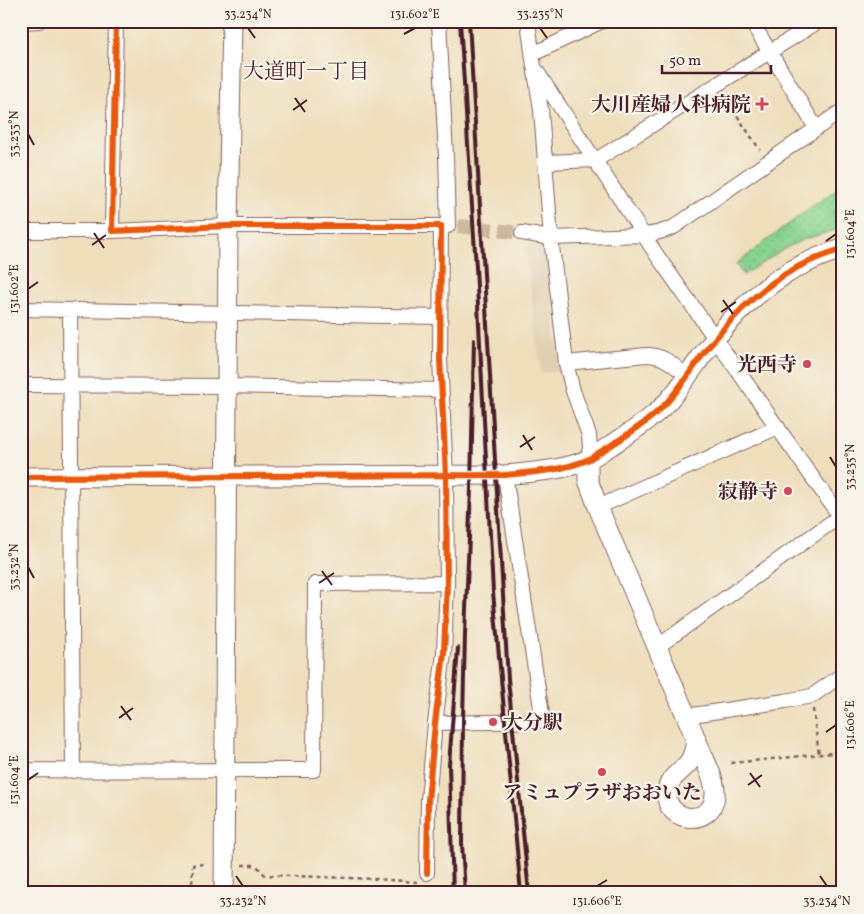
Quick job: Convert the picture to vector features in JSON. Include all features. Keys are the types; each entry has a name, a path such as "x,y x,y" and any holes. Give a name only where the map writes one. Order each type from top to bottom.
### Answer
{"street":[{"path":"21,22 39,21"},
{"path":"112,231 116,21"},
{"path":"224,893 227,313 232,21"},
{"path":"425,877 428,801 444,653 447,582 446,475 441,390 440,317 449,226 439,21"},
{"path":"528,21 541,110 551,238 566,363 573,390 589,435 588,480 696,740"},
{"path":"533,60 602,21"},
{"path":"751,21 816,128"},
{"path":"546,162 596,160 819,21"},
{"path":"533,60 643,235 842,517 657,647"},
{"path":"522,233 551,238 656,234 674,227 843,110"},
{"path":"21,232 112,231 228,226 449,226"},
{"path":"21,478 506,475 546,471 588,460 654,416 675,393 715,338 748,303 776,280 792,270 810,260 843,249"},
{"path":"21,309 440,317"},
{"path":"70,310 73,771"},
{"path":"566,363 657,355 664,358 687,376"},
{"path":"21,385 441,390"},
{"path":"598,507 778,427"},
{"path":"435,723 543,721 506,475"},
{"path":"21,770 314,770 315,584 447,582"},
{"path":"686,716 812,696 843,674"}],"path":[{"path":"716,84 768,162"},
{"path":"812,696 819,755"},
{"path":"731,763 843,752"},
{"path":"192,883 193,865 205,864"},
{"path":"242,865 256,865 265,875 377,879 425,877"}],"shaded area":[{"path":"525,245 543,245 547,248 560,371 541,373"}],"green space":[{"path":"843,185 843,228 805,239 786,248 743,275 736,264"}],"tunnel":[{"path":"458,226 522,233"}],"railway":[{"path":"460,21 476,267 493,592 521,893"},
{"path":"469,21 508,679 529,893"},
{"path":"465,893 462,843 463,719 474,340"},
{"path":"453,893 449,765 458,648"}],"cycle path":[{"path":"116,21 112,231 228,226 441,226 440,359 446,475 447,583 444,653 428,801 427,873"},
{"path":"21,477 505,475 567,467 596,455 636,429 660,409 679,387 704,352 756,296 788,273 806,263 843,249"}],"place":[{"name":"大川産婦人科病院","path":"762,104"},
{"name":"光西寺","path":"807,364"},
{"name":"寂静寺","path":"788,491"},
{"name":"大分駅","path":"493,722"},
{"name":"アミュプラザおおいた","path":"602,772"}],"district":[{"name":"大道町一丁目","path":"306,71"}]}
